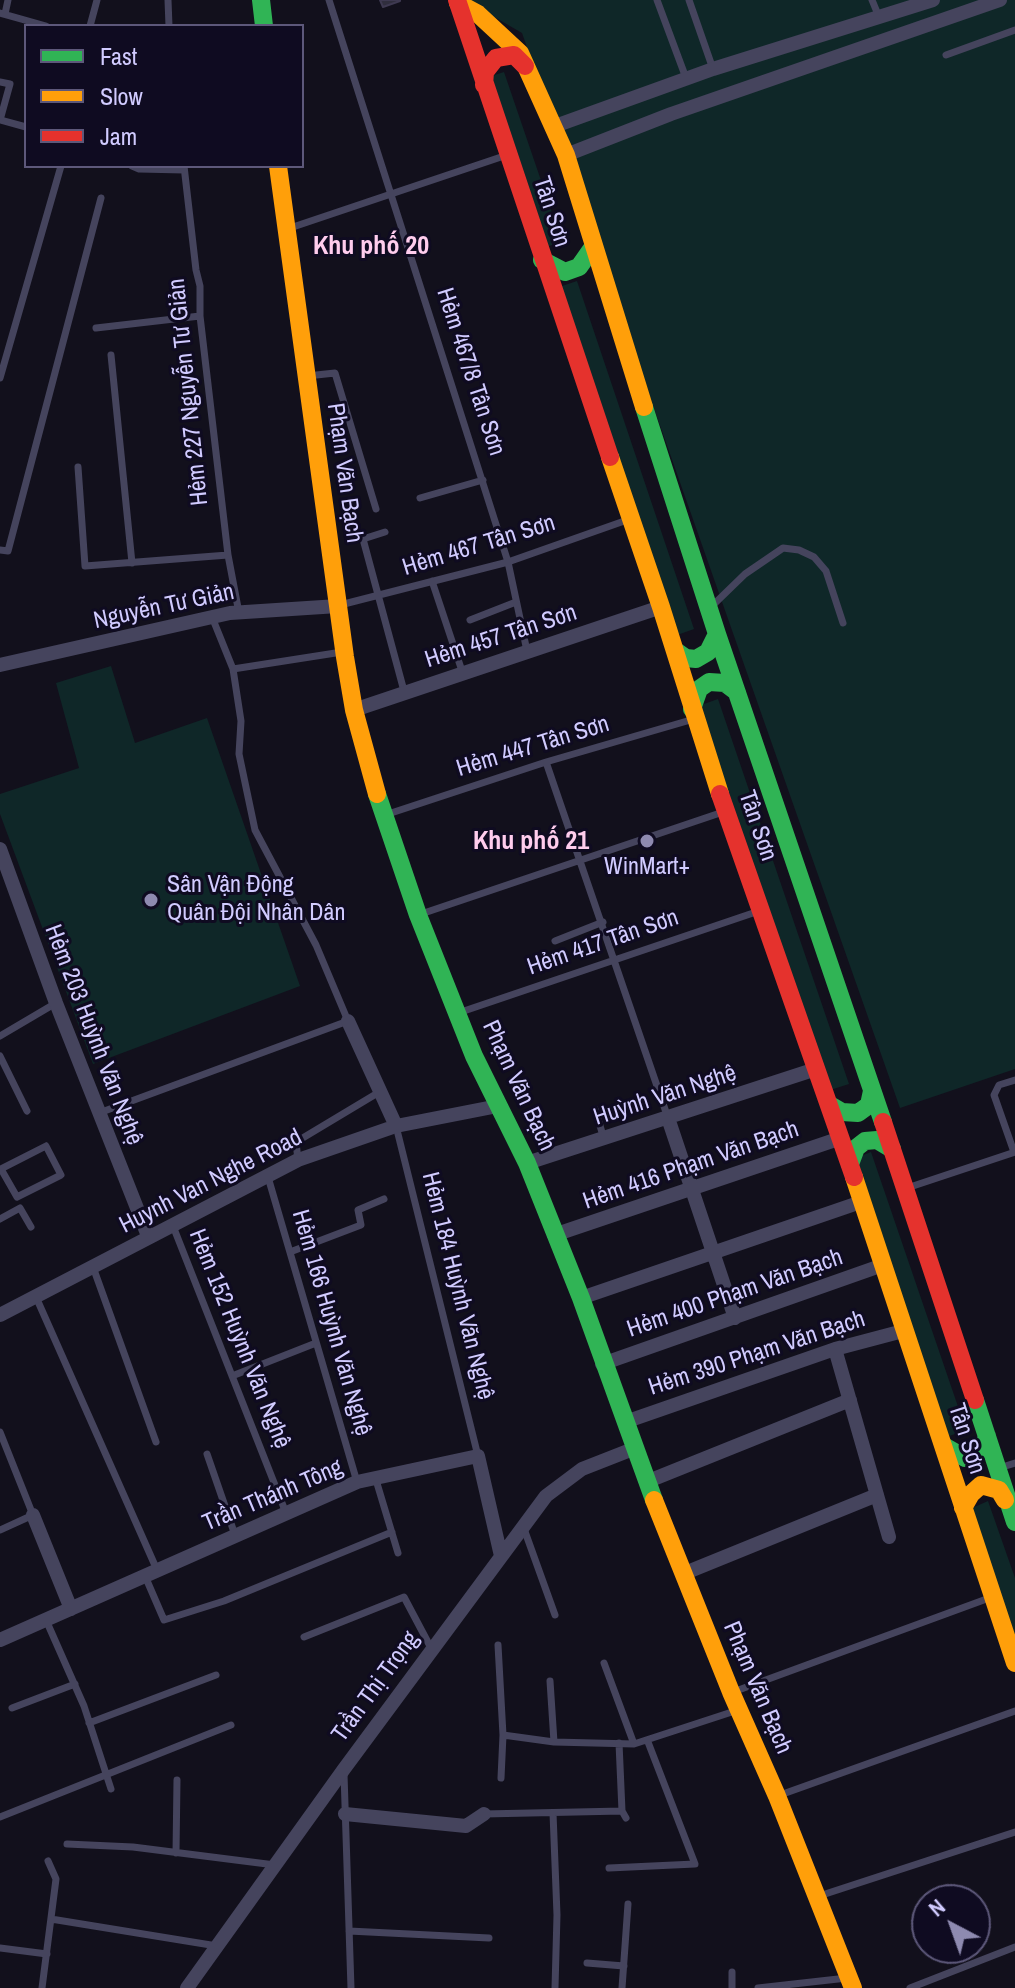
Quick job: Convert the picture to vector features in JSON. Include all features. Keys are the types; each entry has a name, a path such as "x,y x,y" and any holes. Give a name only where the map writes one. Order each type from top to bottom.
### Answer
{"street":[{"path":"261,0 264,24"},
{"path":"566,155 671,114 1000,0"},
{"name":"Tân Sơn","path":"458,1 478,14 520,53 566,155 717,634 987,1436 1006,1466 1012,1514"},
{"name":"Tân Sơn","path":"458,1 542,260 676,651 725,811 830,1105 1015,1663"},
{"path":"555,126 713,69 930,1 934,22"},
{"path":"484,85 485,72 496,58 514,55 530,71"},
{"path":"662,87 671,114"},
{"name":"Phạm Văn Bạch","path":"278,168 344,652 354,710 383,816 474,1056 527,1163 581,1298 646,1482 851,1983"},
{"path":"542,260 565,272 579,267 593,247"},
{"name":"Nguyễn Tư Giản","path":"0,665 212,617 338,606"},
{"name":"Hẻm 457 Tân Sơn","path":"354,710 661,607"},
{"path":"676,651 686,658 696,659 708,652 717,634"},
{"path":"694,714 694,698 699,689 709,682 725,683 737,692"},
{"name":"Hẻm 203 Huỳnh Văn Nghệ","path":"0,849 56,1003 148,1236"},
{"path":"348,1021 396,1126"},
{"name":"Huỳnh Văn Nghệ","path":"527,1163 816,1069"},
{"path":"830,1105 842,1112 858,1113 869,1105 872,1091"},
{"name":"Huynh Van Nghe Road","path":"0,1315 298,1160 396,1126 498,1106"},
{"path":"668,1118 735,1318"},
{"name":"Hẻm 416 Phạm Văn Bạch","path":"554,1235 841,1138"},
{"path":"850,1164 856,1148 865,1141 877,1140 892,1149"},
{"path":"581,1298 861,1202"},
{"name":"Hẻm 400 Phạm Văn Bạch","path":"602,1364 883,1265"},
{"name":"Hẻm 390 Phạm Văn Bạch","path":"625,1422 835,1349 903,1331"},
{"path":"835,1349 889,1537"},
{"path":"646,1482 850,1400"},
{"path":"944,1446 965,1458 983,1448 987,1436"},
{"name":"Trần Thị Trọng","path":"187,1988 546,1496 582,1469 633,1449"},
{"path":"478,1456 501,1556"},
{"name":"Trần Thánh Tông","path":"0,1640 357,1482 478,1456"},
{"path":"963,1508 981,1485 992,1486 999,1490 1012,1514"},
{"path":"685,1573 877,1495"},
{"path":"33,1515 71,1609"},
{"path":"345,1814 466,1826 484,1814"}],"lane":[{"path":"8,0 3,14 39,24"},
{"path":"91,24 97,0"},
{"path":"168,0 169,24"},
{"name":"Hẻm 467/8 Tân Sơn","path":"329,0 508,562 528,653"},
{"path":"657,0 686,78"},
{"path":"689,0 713,69"},
{"path":"872,0 879,18"},
{"path":"946,55 1015,30"},
{"path":"0,82 10,84 0,120 24,126"},
{"path":"285,230 507,155"},
{"path":"0,378 60,168"},
{"path":"137,168 184,168"},
{"name":"Hẻm 227 Nguyễn Tư Giản","path":"184,168 200,286 200,316 228,555 239,613"},
{"path":"0,550 8,551 101,198"},
{"path":"96,328 200,316"},
{"path":"111,355 132,563"},
{"path":"307,376 335,373 376,509"},
{"path":"78,467 85,566 228,555"},
{"path":"420,498 483,480"},
{"name":"Hẻm 467 Tân Sơn","path":"338,606 508,562 630,519"},
{"path":"385,532 363,539 404,691"},
{"path":"709,609 745,574 783,548 799,550 814,557 826,571 843,623"},
{"path":"432,581 463,674"},
{"path":"470,620 516,602"},
{"path":"99,1113 348,1021 316,945 255,830 239,754 241,721 233,669 212,617"},
{"path":"233,669 344,652"},
{"name":"Hẻm 447 Tân Sơn","path":"383,816 694,714"},
{"path":"546,762 668,1118"},
{"path":"418,915 725,811"},
{"name":"Hẻm 417 Tân Sơn","path":"458,1013 761,911"},
{"path":"555,941 603,922"},
{"path":"0,1036 56,1003"},
{"path":"0,1056 27,1111"},
{"path":"905,1188 1014,1152 994,1095 999,1085 1015,1080"},
{"path":"298,1160 296,1142 381,1091"},
{"path":"595,1109 604,1139"},
{"name":"Hẻm 184 Huỳnh Văn Nghệ","path":"396,1126 478,1456"},
{"path":"46,1146 61,1175 17,1197 4,1182 1,1169 46,1146"},
{"name":"Hẻm 166 Huỳnh Văn Nghệ","path":"267,1175 357,1482"},
{"path":"290,1252 361,1225 358,1210 384,1199"},
{"path":"0,1219 20,1208 31,1227"},
{"name":"Hẻm 152 Huỳnh Văn Nghệ","path":"172,1224 286,1513"},
{"path":"93,1267 156,1442"},
{"path":"36,1297 151,1573 164,1620 224,1601 392,1532"},
{"path":"232,1376 316,1343"},
{"path":"0,1432 33,1515 0,1530"},
{"path":"207,1454 235,1536"},
{"path":"376,1480 398,1553"},
{"path":"523,1526 555,1615"},
{"path":"304,1637 404,1597 432,1649"},
{"path":"731,1692 992,1597"},
{"path":"46,1620 75,1684 111,1789"},
{"path":"498,1645 503,1735 501,1778"},
{"path":"604,1663 634,1744"},
{"path":"89,1723 216,1675"},
{"path":"550,1681 554,1742"},
{"path":"12,1708 75,1684"},
{"path":"503,1735 554,1742 634,1744 648,1742 738,1710"},
{"path":"777,1796 1015,1711"},
{"path":"0,1817 231,1725"},
{"path":"609,1868 695,1864 648,1742"},
{"path":"484,1814 624,1815 619,1743"},
{"path":"344,1769 351,1988"},
{"path":"176,1853 177,1780"},
{"path":"553,1813 557,1915 555,1988"},
{"path":"817,1897 1015,1832"},
{"path":"67,1844 133,1847 275,1865"},
{"path":"42,1988 56,1879 48,1861"},
{"path":"622,1988 628,1904"},
{"path":"51,1919 217,1946"},
{"path":"349,1931 489,1938"},
{"path":"910,1988 1015,1947"},
{"path":"0,1948 47,1954"},
{"path":"587,1963 624,1966"},
{"path":"732,1972 732,1988"},
{"path":"758,1988 851,1983"}],"green space":[{"path":"465,0 1015,0 1015,1069 900,1108 522,33"},
{"path":"504,72 562,242 539,249 482,79"},
{"path":"577,281 694,629 666,639 550,290"},
{"name":"Sân Vận Động Quân Đội Nhân Dân","path":"111,666 135,743 207,718 300,986 93,1064 0,814 0,794 79,768 56,683"},
{"path":"718,699 849,1084 824,1092 690,709"},
{"path":"871,1152 966,1430 941,1439 848,1161"},
{"path":"988,1501 1015,1578 1015,1663 963,1512"}],"building":[{"path":"380,0 400,0 400,1 383,7"}],"traffic: fast":[{"path":"261,0 264,24"},
{"path":"542,260 565,272 579,267 593,247"},
{"path":"644,407 717,634 883,1122"},
{"path":"676,651 686,658 696,659 708,652 717,634"},
{"path":"692,709 699,689 709,682 725,683 737,692"},
{"path":"377,794 418,915 474,1056 527,1163 581,1298 654,1500"},
{"path":"830,1105 842,1112 858,1113 869,1105 872,1091"},
{"path":"850,1164 856,1148 865,1141 877,1140 892,1149"},
{"path":"975,1400 1015,1522"},
{"path":"944,1446 965,1458 983,1448 987,1436"}],"traffic: slow":[{"path":"458,3 478,14 520,53 566,155 644,407"},
{"path":"278,168 345,657 354,710 377,794"},
{"path":"610,457 720,794"},
{"path":"854,1177 1015,1663"},
{"path":"963,1508 981,1485 999,1490 1005,1500"},
{"path":"654,1500 853,1988"}],"traffic: jam":[{"path":"457,0 610,457"},
{"path":"484,85 485,72 496,58 514,55 525,66"},
{"path":"720,794 854,1177"},
{"path":"883,1122 975,1400"}],"place":[{"name":"WinMart+","path":"647,841"},
{"name":"Sân Vận Động Quân Đội Nhân Dân","path":"151,900"}],"district":[{"name":"Khu phố 20","path":"371,247"},
{"name":"Khu phố 21","path":"531,842"}]}
